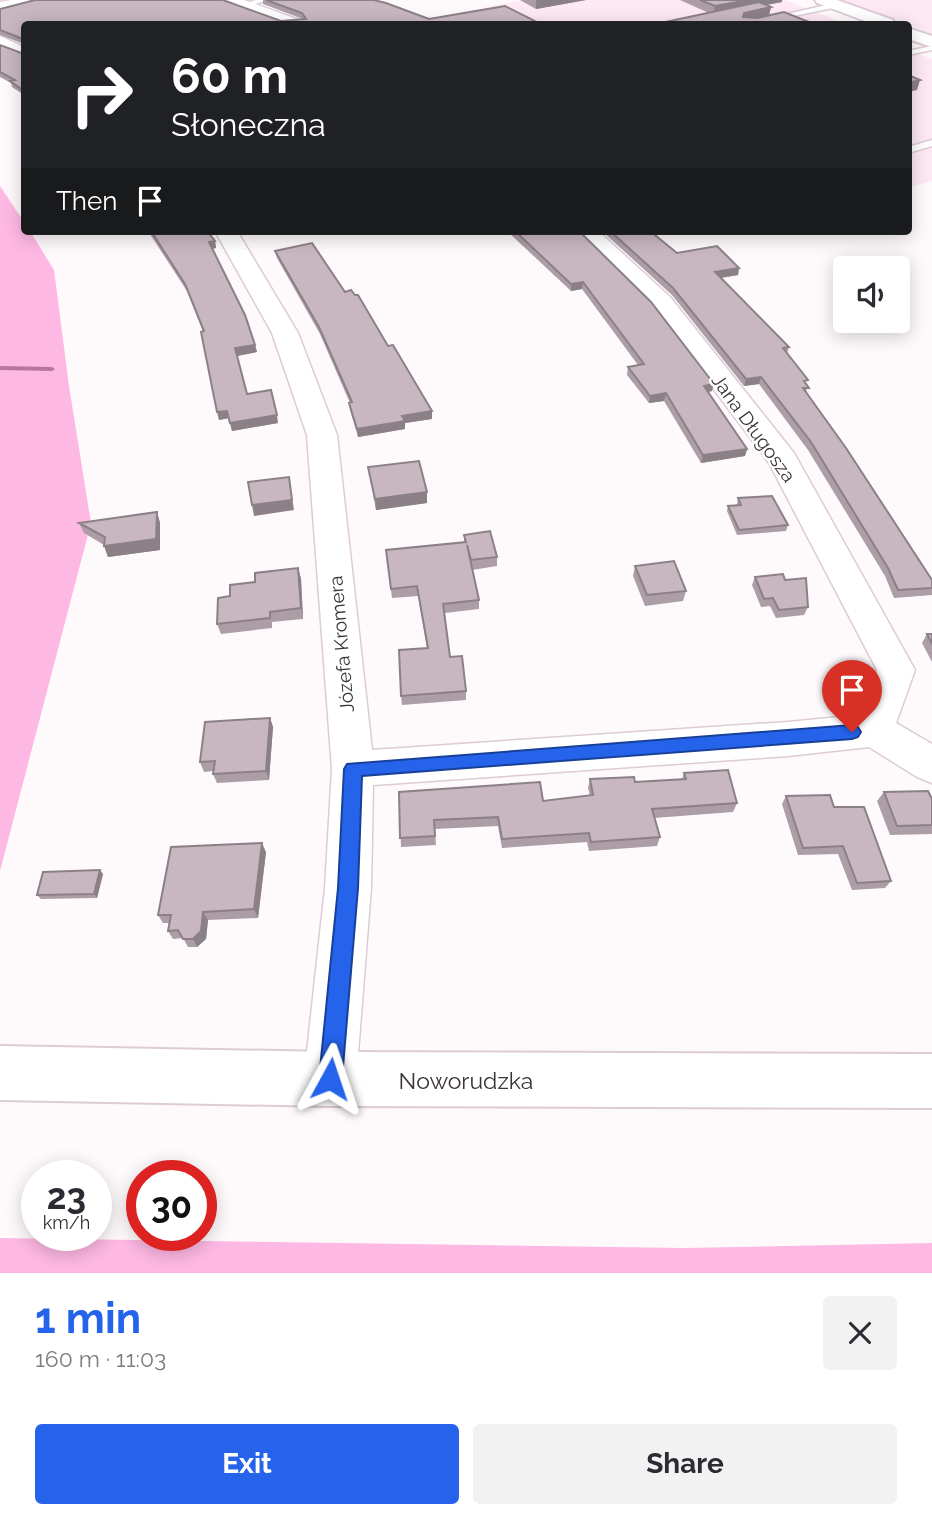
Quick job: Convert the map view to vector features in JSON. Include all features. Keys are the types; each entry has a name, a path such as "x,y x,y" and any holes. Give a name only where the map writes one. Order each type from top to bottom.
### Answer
{"street":[{"path":"0,8 31,0"},
{"path":"829,2 879,21"},
{"path":"238,3 288,21"},
{"path":"912,34 932,42"},
{"path":"0,41 21,52"},
{"name":"Józefa Kromera","path":"228,235 285,332 322,435 353,769 348,888 330,1079"},
{"name":"Jana Długosza","path":"589,235 660,302 783,460 896,670 874,730"},
{"path":"353,769 788,739 874,730 932,765"},
{"name":"Noworudzka","path":"0,1073 330,1079 932,1081"}],"lane":[{"path":"238,3 264,0"},
{"path":"758,21 829,2"},
{"path":"912,52 932,48"},
{"path":"912,149 932,143"}],"shaded area":[{"path":"525,0 785,0 838,21 473,21 456,13"},
{"path":"842,0 932,0 932,35 912,26 912,21 900,21"},
{"path":"912,52 932,59 932,181 912,187"},
{"path":"0,186 21,218 21,235 32,235 54,270 91,523 0,871"},
{"path":"0,1238 21,1238 21,1251 112,1251 112,1240 126,1240 126,1251 217,1251 217,1241 684,1248 932,1243 932,1273 0,1273"}],"building":[{"path":"35,0 223,0 281,21 21,21 21,38 0,30 0,9"},
{"path":"266,0 374,0 429,19 505,6 535,21 281,21 306,19 302,13"},
{"path":"700,0 749,0 715,6"},
{"path":"759,2 771,7 744,13 743,17 757,18 784,12 806,21 670,21"},
{"path":"0,45 21,53 21,89 10,81 15,80 0,72"},
{"path":"154,235 210,235 215,241 209,242 245,315 255,345 235,348 247,394 271,390 277,415 230,423 227,411 217,412 201,332 204,331 185,284"},
{"path":"519,235 583,235 651,302 714,384 704,386 747,449 703,455 666,393 650,396 628,367 644,364 583,282 571,284"},
{"path":"614,235 655,235 677,253 717,246 739,268 715,272 789,347 783,348 808,380 804,381 809,388 803,388 846,448 932,580 932,588 898,590 888,568 811,442 761,377 746,379 673,288"},
{"path":"312,243 345,292 351,290 358,295 388,346 393,345 432,411 402,416 405,421 357,429 349,403 352,402 319,327 275,251"},
{"path":"419,461 427,492 375,499 368,467"},
{"path":"289,477 292,500 252,505 248,482"},
{"path":"772,496 788,525 739,530 728,506 741,505 738,498"},
{"path":"157,512 156,539 104,546 105,537 79,523"},
{"path":"490,531 497,557 471,560 467,545 479,600 443,604 450,657 462,656 466,691 401,696 399,650 428,648 417,586 391,589 386,550 466,542 464,535"},
{"path":"674,561 686,591 647,595 635,566"},
{"path":"298,568 301,608 270,612 270,618 217,624 218,598 230,596 230,585 255,582 255,573"},
{"path":"783,574 785,580 806,578 808,607 779,610 773,598 764,599 755,577"},
{"path":"270,718 266,771 213,774 215,761 200,762 205,722"},
{"path":"728,770 737,803 652,809 660,837 591,842 589,833 502,839 498,817 434,820 435,836 400,838 399,792 540,782 543,801 593,795 590,779 634,777 635,782 686,779 684,773"},
{"path":"928,791 932,799 932,825 897,826 884,792"},
{"path":"830,795 834,807 864,807 891,881 857,883 843,846 803,848 786,796"},
{"path":"262,843 254,909 203,912 201,931 193,939 183,939 178,930 168,931 171,915 158,915 171,847"},
{"path":"100,870 94,894 37,895 43,872"}],"waterway":[{"path":"0,368 52,369"}],"route":[{"path":"330,1079 348,888 353,769 788,739 852,732"}]}
